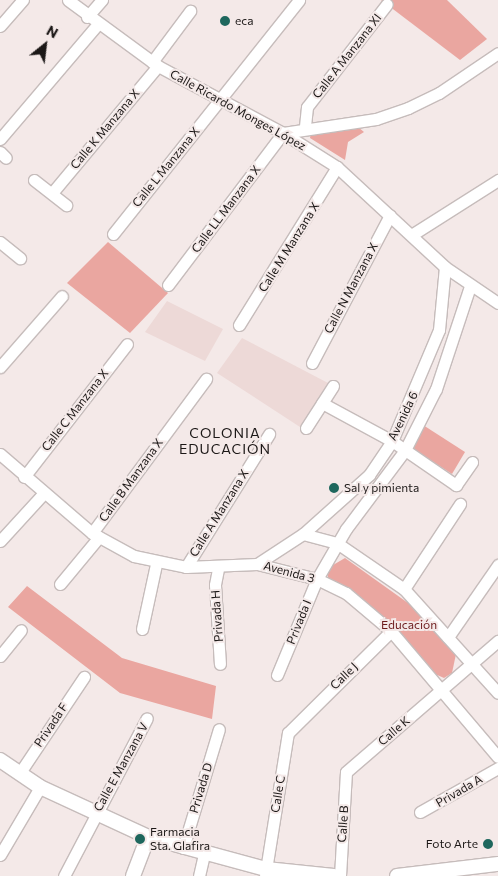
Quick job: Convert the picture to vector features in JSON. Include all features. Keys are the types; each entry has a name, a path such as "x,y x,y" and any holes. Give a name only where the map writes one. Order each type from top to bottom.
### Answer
{"street":[{"path":"0,26 23,0"},
{"name":"Calle Ricardo Monges López","path":"68,0 97,25 155,64 220,101 284,133 337,167 414,234 444,268 470,286 496,299"},
{"path":"87,17 102,0"},
{"path":"220,101 299,0"},
{"name":"Calle A Manzana XI","path":"305,126 307,107 387,4"},
{"path":"155,64 190,11"},
{"path":"0,139 97,25"},
{"path":"284,133 305,126 376,119 408,108 439,94 498,53"},
{"name":"Calle K Manzana X","path":"52,193 155,64"},
{"name":"Calle L Manzana X","path":"112,234 220,101"},
{"name":"Calle LL Manzana X","path":"168,285 284,133"},
{"name":"Calle M Manzana X","path":"239,325 337,167"},
{"path":"34,180 66,205"},
{"path":"414,234 498,180"},
{"name":"Calle N Manzana X","path":"312,363 390,215"},
{"path":"2,247 20,258"},
{"name":"Avenida 6","path":"303,534 369,475 392,441 439,330 444,268"},
{"name":"Avenida 6","path":"337,543 405,450 436,388 470,286"},
{"path":"0,367 62,296"},
{"name":"Calle C Manzana X","path":"24,477 127,344"},
{"name":"Calle B Manzana X","path":"60,584 206,379"},
{"path":"306,428 333,386"},
{"path":"322,403 392,441 456,485 472,462"},
{"name":"Calle A Manzana X","path":"186,567 269,434"},
{"path":"0,454 43,494 96,535 156,564 218,568 257,564"},
{"path":"0,540 43,494"},
{"path":"404,589 460,504"},
{"path":"303,534 337,543 404,589 498,693"},
{"name":"Avenida 3","path":"257,564 303,534"},
{"name":"Privada I","path":"277,675 317,579 337,543"},
{"path":"142,630 156,564"},
{"name":"Avenida 3","path":"257,564 317,579 346,593 391,631 498,757"},
{"path":"448,636 498,565"},
{"name":"Privada H","path":"218,568 215,585 220,664"},
{"path":"0,656 21,630"},
{"name":"Calle J","path":"298,722 391,631"},
{"name":"Calle K","path":"346,772 498,641"},
{"name":"Privada F","path":"19,774 84,677"},
{"name":"Calle E Manzana V","path":"64,876 94,815 148,718"},
{"name":"Calle C","path":"266,872 288,733 298,722"},
{"name":"Privada D","path":"183,848 219,729"},
{"path":"0,760 40,787 94,815 148,837 266,872 334,876"},
{"name":"Privada A","path":"420,812 498,768"},
{"name":"Calle B","path":"340,876 346,772"},
{"path":"0,855 40,787"},
{"path":"133,876 148,837"},
{"path":"198,876 204,854"},
{"path":"397,876 431,876 498,864"}],"shaded area":[{"path":"167,301 223,329 205,361 145,332"},
{"path":"242,338 328,383 300,427 217,373"}],"green space":[{"path":"381,0 447,0 487,39 460,60"},
{"path":"358,127 364,132 348,142 345,160 310,138 311,132"},
{"path":"108,242 168,293 130,333 67,283"},
{"path":"423,425 465,452 452,474 410,447"},
{"name":"Educación","path":"345,558 415,608 456,654 452,673 444,678 435,674 328,580 328,568"},
{"path":"27,586 122,658 216,686 212,719 120,693 8,607"}],"place":[{"name":"eca","path":"225,21"},
{"name":"Sal y pimienta","path":"334,488"},
{"name":"Farmacia Sta. Glafira","path":"140,839"},
{"name":"Foto Arte","path":"488,844"}],"district":[{"name":"COLONIA EDUCACIÓN","path":"225,442"}]}
